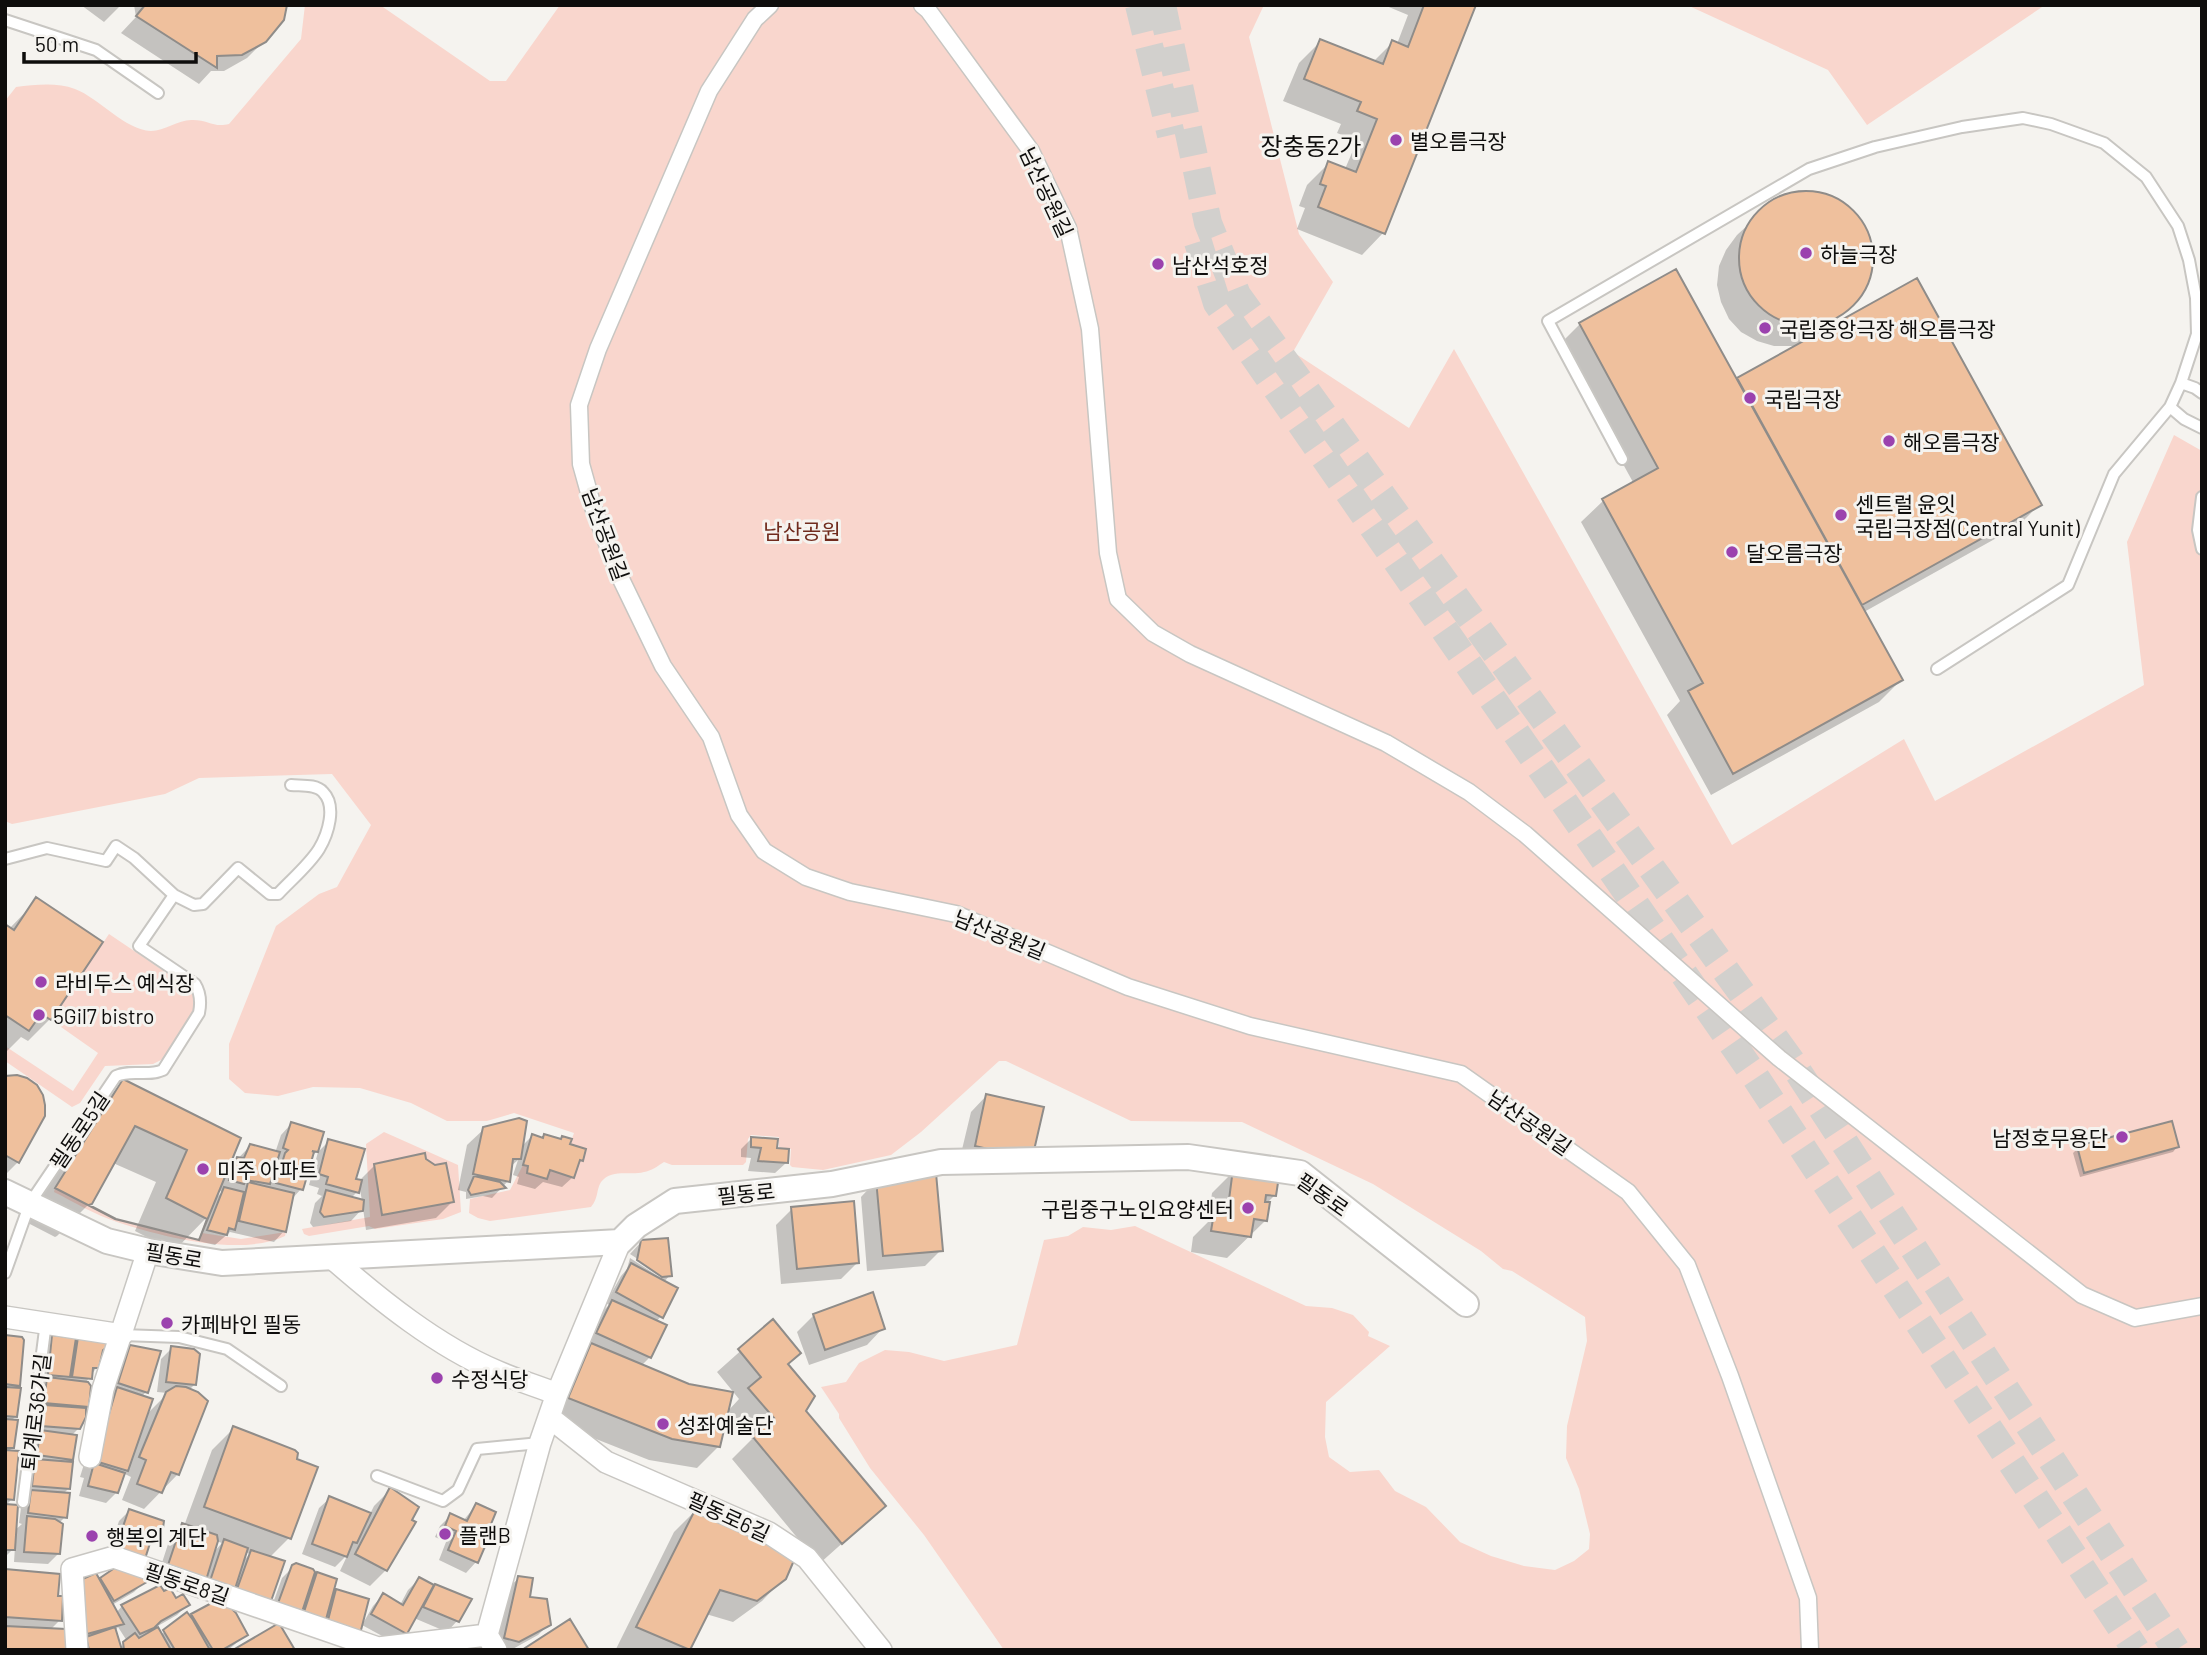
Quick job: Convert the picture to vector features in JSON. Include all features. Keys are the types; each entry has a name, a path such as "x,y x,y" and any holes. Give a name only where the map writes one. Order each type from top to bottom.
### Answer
{"street":[{"name":"남산공원길","path":"770,5 755,19 709,92 598,349 579,405 582,464 593,508 615,564 663,666 711,737 739,815 764,851 806,877 850,891 956,914 1128,987 1250,1026 1461,1074 1628,1192 1687,1265 1692,1277 1808,1598 1810,1650"},
{"name":"남산공원길","path":"922,5 1031,151 1068,228 1090,329 1108,553 1118,599 1153,633 1190,654 1386,743 1469,792 1525,834 1779,1058 2082,1295 2135,1318 2202,1306"},
{"name":"필동로","path":"5,1192 107,1241 148,1251 222,1263 620,1242 636,1226 675,1201 832,1184 941,1162 1188,1157 1300,1173 1466,1304"},
{"name":"필동로8길","path":"77,1650 72,1569 114,1558 376,1649 492,1643 540,1443 620,1242"},
{"path":"90,1457 103,1389 122,1335 140,1268 148,1251"},
{"path":"332,1258 380,1301 451,1346 495,1371 558,1394"},
{"name":"퇴계로36가길","path":"5,1317 122,1335"},
{"name":"필동로6길","path":"549,1417 606,1462 769,1533 807,1558 881,1650"}],"lane":[{"path":"5,20 96,50 158,93"},
{"path":"1622,459 1548,321 1810,169 1875,147 2024,118 2051,124 2104,143 2146,177 2178,226 2189,260 2196,298 2197,334 2171,407 2114,474 2068,585 1937,669"},
{"path":"2181,383 2202,393"},
{"path":"2171,407 2184,419 2202,428"},
{"path":"2202,497 2198,530 2202,549"},
{"path":"5,859 47,848 106,862 116,846 174,895 194,905 203,904 238,868 270,894 278,894 318,849 326,832 331,808 323,791 312,786 291,785"},
{"name":"필동로5길","path":"30,1203 116,1076 124,1072 156,1073 163,1070 199,1013 201,1005 195,984 139,946 174,895"},
{"path":"5,1273 30,1203"},
{"name":"퇴계로36가길","path":"23,1502 46,1322"},
{"name":"퇴계로36가길","path":"122,1335 179,1336 227,1349 281,1385"},
{"path":"377,1476 443,1501 458,1490 477,1449 540,1443"}],"green space":[{"name":"남산공원","path":"305,5 380,5 490,81 506,81 560,5 1264,5 1249,37 1299,234 1333,282 1293,352 1409,428 1454,349 1732,845 1904,739 1935,801 2144,685 2127,542 2174,435 2202,451 2202,1650 1004,1650 924,1535 870,1468 821,1387 846,1382 859,1363 885,1350 909,1352 944,1361 1017,1345 1044,1240 1068,1236 1083,1227 1111,1230 1135,1226 1306,1306 1332,1308 1353,1315 1369,1332 1368,1336 1390,1346 1326,1402 1325,1437 1329,1457 1350,1472 1379,1470 1395,1491 1426,1507 1460,1542 1491,1556 1524,1566 1555,1570 1574,1561 1589,1549 1590,1534 1579,1489 1566,1458 1567,1426 1587,1341 1585,1317 1512,1271 1503,1269 1481,1251 1373,1184 1242,1122 1131,1121 1006,1061 999,1061 921,1132 891,1155 823,1170 792,1167 791,1149 779,1147 779,1137 751,1135 748,1139 746,1162 743,1165 672,1165 664,1162 647,1171 610,1175 605,1178 599,1185 591,1207 490,1221 469,1213 470,1199 510,1190 523,1165 528,1166 527,1173 547,1179 550,1170 574,1177 586,1150 570,1144 574,1133 514,1113 487,1121 447,1121 411,1103 360,1088 313,1087 278,1096 245,1093 229,1079 229,1044 276,926 319,894 337,887 371,825 332,774 199,778 165,794 12,824 5,821 5,101 16,87 60,85 84,93 122,120 141,129 151,131 188,120 229,124 301,39"},
{"path":"1687,5 2045,5 1867,125 1828,70"},
{"path":"109,934 192,990 195,1011 167,1057 153,1064 105,1066 80,1103 72,1107 5,1061 5,1046 73,1091 98,1053 51,1020"},
{"path":"384,1132 458,1165 461,1212 443,1219 375,1229 369,1226 309,1236 304,1234 302,1229 370,1217 366,1144","holes":["424,1154 426,1159 435,1165 446,1164 454,1202 382,1214 375,1164"]},
{"path":"55,1188 115,1219 199,1240 202,1233 241,1239 286,1232 285,1236 267,1242 246,1245 179,1239 109,1219 54,1192"}],"building":[{"path":"145,5 287,5 284,20 266,42 242,55 217,56 217,68 136,16"},
{"name":"별오름극장","path":"1424,5 1476,5 1385,234 1318,207 1326,186 1320,184 1328,161 1356,172 1377,119 1357,111 1361,102 1304,79 1320,39 1383,64 1392,40 1408,47"},
{"name":"하늘극장","path":"1806,191 1832,196 1853,211 1868,232 1873,258 1868,284 1853,305 1832,320 1806,325 1780,320 1759,305 1744,284 1739,258 1744,232 1759,211 1780,196"},
{"name":"달오름극장","path":"1676,269 1903,680 1733,774 1688,691 1703,683 1602,499 1658,468 1579,323"},
{"name":"해오름극장","path":"1917,278 2042,505 1862,605 1737,378"},
{"name":"라비두스 예식장","path":"36,897 103,942 51,1020 41,1014 29,1031 5,1015 5,924 14,930"},
{"path":"17,1075 37,1085 45,1105 45,1116 19,1163 5,1155 5,1076"},
{"name":"미주 아파트","path":"123,1079 241,1138 199,1240 115,1219 55,1188","holes":["135,1126 187,1150 166,1198 207,1219 199,1240 116,1219 89,1205"]},
{"path":"986,1094 1044,1107 1032,1159 975,1146"},
{"path":"519,1118 527,1121 521,1159 513,1159 510,1182 473,1174 483,1127"},
{"path":"2172,1121 2179,1147 2084,1173 2077,1146"},
{"path":"291,1122 324,1132 318,1152 312,1151 314,1152 303,1190 276,1183 288,1150 283,1148"},
{"path":"532,1134 543,1138 544,1134 561,1139 562,1136 572,1139 570,1144 586,1149 574,1178 550,1170 547,1179 527,1173 528,1166 523,1165"},
{"path":"751,1137 778,1139 777,1148 789,1149 788,1163 758,1161 761,1148 751,1147"},
{"path":"328,1139 365,1149 356,1179 362,1180 359,1193 326,1184 328,1177 319,1174"},
{"path":"250,1144 280,1152 270,1184 246,1180 244,1184 229,1180 237,1157 244,1158"},
{"path":"425,1153 426,1159 435,1165 446,1163 454,1202 382,1215 374,1164"},
{"name":"구립중구노인요양센터","path":"1233,1169 1279,1176 1276,1196 1266,1195 1265,1202 1270,1202 1267,1221 1254,1219 1251,1237 1211,1231 1214,1213 1227,1215"},
{"path":"936,1173 943,1251 883,1256 876,1179"},
{"path":"474,1176 500,1182 506,1188 471,1195 468,1190"},
{"path":"248,1182 294,1193 286,1232 239,1221"},
{"path":"224,1187 244,1192 235,1230 229,1228 227,1235 207,1230"},
{"path":"326,1190 364,1200 363,1211 324,1217 320,1212"},
{"path":"854,1201 859,1263 797,1269 791,1207"},
{"path":"668,1238 672,1276 662,1277 637,1260 641,1240"},
{"path":"631,1263 678,1288 663,1318 616,1292"},
{"path":"873,1292 885,1329 825,1350 813,1314"},
{"path":"612,1300 667,1325 651,1358 596,1333"},
{"path":"773,1319 801,1353 788,1364 815,1396 806,1411 886,1506 842,1544 752,1436 774,1418 748,1388 761,1377 738,1349"},
{"path":"5,1335 22,1337 24,1340 20,1386 5,1384"},
{"path":"52,1335 76,1338 70,1377 48,1375"},
{"path":"78,1337 109,1339 99,1368 93,1368 92,1379 72,1377"},
{"path":"591,1343 689,1384 733,1392 720,1447 672,1439 568,1398"},
{"path":"130,1345 161,1351 148,1393 118,1383"},
{"path":"171,1346 194,1349 200,1354 196,1385 166,1382"},
{"path":"47,1377 88,1382 91,1386 89,1407 44,1403"},
{"path":"176,1386 198,1392 208,1401 179,1475 171,1472 162,1493 137,1484 146,1460 139,1457 166,1392"},
{"path":"5,1387 21,1388 17,1417 5,1416"},
{"path":"117,1387 153,1399 128,1471 95,1461"},
{"path":"44,1405 86,1408 86,1417 80,1429 41,1426"},
{"path":"5,1419 18,1420 14,1448 5,1448"},
{"path":"233,1426 295,1450 298,1453 297,1459 318,1467 291,1539 204,1507"},
{"path":"40,1430 77,1435 73,1460 37,1455"},
{"path":"5,1450 19,1451 14,1500 5,1499"},
{"path":"35,1459 73,1462 70,1489 32,1486"},
{"path":"94,1463 125,1473 118,1493 88,1486"},
{"path":"390,1487 419,1507 412,1520 416,1522 387,1571 355,1554"},
{"path":"31,1490 70,1493 67,1518 28,1513"},
{"path":"329,1496 371,1513 347,1557 312,1544"},
{"path":"476,1503 496,1512 489,1529 492,1530 478,1563 448,1550 456,1531 445,1526 450,1513 467,1521"},
{"path":"5,1504 18,1505 15,1550 5,1550"},
{"path":"696,1508 779,1546 795,1558 786,1579 757,1601 720,1590 690,1650 636,1627"},
{"path":"129,1509 164,1521 163,1528 158,1528 156,1535 152,1537 144,1562 114,1553"},
{"path":"27,1516 55,1519 63,1524 60,1554 24,1552"},
{"path":"182,1523 217,1535 218,1541 207,1577 200,1579 167,1568"},
{"path":"224,1539 248,1548 234,1592 209,1584"},
{"path":"251,1550 285,1561 270,1604 236,1592"},
{"path":"296,1563 315,1572 301,1615 277,1606 292,1565"},
{"path":"116,1567 142,1574 147,1582 114,1601 100,1578"},
{"path":"5,1569 60,1574 58,1596 63,1596 62,1621 5,1617"},
{"path":"317,1572 337,1579 325,1623 303,1615"},
{"path":"96,1573 124,1624 87,1634 76,1582"},
{"path":"518,1576 533,1578 530,1597 547,1599 551,1625 519,1642 504,1638"},
{"path":"419,1577 434,1585 407,1634 371,1614 383,1593 403,1605"},
{"path":"435,1584 472,1599 459,1622 423,1607"},
{"path":"160,1585 164,1591 170,1588 176,1598 183,1594 190,1605 140,1634 121,1605"},
{"path":"336,1589 369,1599 360,1634 327,1624"},
{"path":"219,1599 236,1613 248,1635 222,1650 213,1650 191,1614"},
{"path":"187,1612 210,1650 175,1650 163,1630"},
{"path":"570,1619 589,1650 522,1650"},
{"path":"279,1623 295,1650 233,1650"},
{"path":"5,1626 66,1629 67,1650 5,1650"},
{"path":"115,1627 122,1650 89,1650 86,1637"},
{"path":"158,1627 171,1650 124,1650 123,1642 135,1633 139,1638"}],"tunnel":[{"path":"1139,5 1171,135"},
{"path":"1162,5 1208,223 1237,295 1791,1061 2176,1650"},
{"path":"1198,242 1217,303 1754,1075 2136,1650"}],"place":[{"name":"별오름극장","path":"1396,140"},
{"name":"하늘극장","path":"1806,253"},
{"name":"남산석호정","path":"1158,264"},
{"name":"국립중앙극장 해오름극장","path":"1765,328"},
{"name":"국립극장","path":"1750,398"},
{"name":"해오름극장","path":"1889,441"},
{"name":"센트럴 윤잇 국립극장점(Central Yunit)","path":"1841,515"},
{"name":"달오름극장","path":"1732,552"},
{"name":"라비두스 예식장","path":"41,982"},
{"name":"5Gil7 bistro","path":"39,1015"},
{"name":"남정호무용단","path":"2122,1137"},
{"name":"미주 아파트","path":"203,1169"},
{"name":"구립중구노인요양센터","path":"1248,1208"},
{"name":"카페바인 필동","path":"167,1323"},
{"name":"수정식당","path":"437,1378"},
{"name":"성좌예술단","path":"663,1424"},
{"name":"플랜B","path":"445,1534"},
{"name":"행복의 계단","path":"92,1536"}],"district":[{"name":"장충동2가","path":"1311,145"}]}
